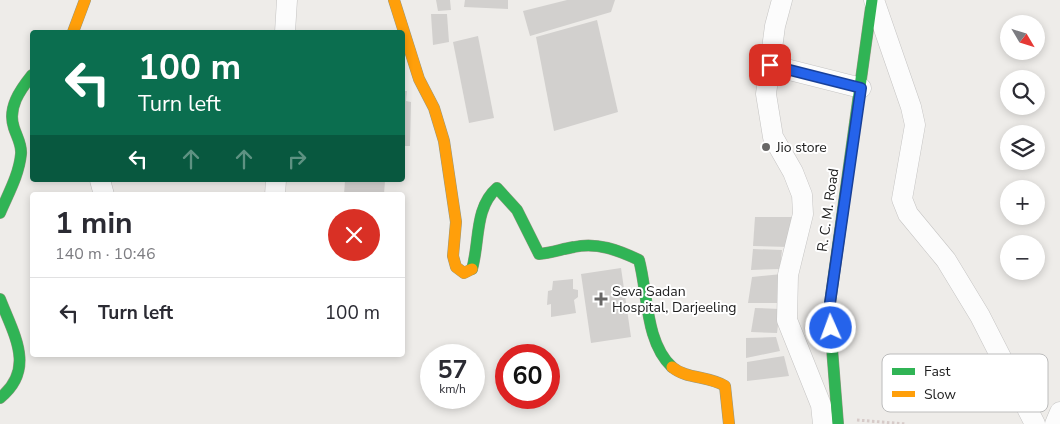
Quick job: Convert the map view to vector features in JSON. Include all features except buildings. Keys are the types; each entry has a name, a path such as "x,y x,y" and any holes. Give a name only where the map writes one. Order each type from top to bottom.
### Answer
{"street":[{"path":"74,30 85,0"},
{"path":"285,30 287,0"},
{"path":"394,0 403,30"},
{"path":"782,0 775,26 766,94 768,117 773,137 793,172 802,195 803,214 788,275 786,320 822,405 833,422"},
{"path":"873,0 911,107 915,125 902,199 908,214 946,260 980,316 999,354"},
{"name":"R. C. M. Road","path":"833,422 829,310 873,0"},
{"path":"405,35 419,79 434,108 444,141 456,222 453,256 456,267 464,274 472,269 477,253 482,208 489,192 497,188 506,194 525,222 531,242 540,254 552,254 578,246 601,246 619,250 639,260 645,278 660,353 668,366 681,373 717,380 725,386 729,424"},
{"path":"770,65 861,88"},
{"path":"0,213 17,173 21,153 20,140 13,123 13,104 30,78"},
{"path":"0,299 14,334 22,364 12,391 0,398"},
{"path":"1029,412 1035,424"},
{"path":"1055,424 1060,412"}],"path":[{"path":"833,422 906,424"}],"traffic: fast":[{"path":"838,424 829,310 872,0"},
{"path":"0,213 16,177 21,154 20,144 12,121 13,106 19,93 30,78"},
{"path":"472,269 481,215 490,196 497,188 517,210 539,254 574,247 599,246 615,250 639,260 652,331 663,357 672,367"},
{"path":"0,299 16,338 20,363 11,387 0,398"}],"traffic: slow":[{"path":"74,30 85,0"},
{"path":"394,0 403,30"},
{"path":"405,35 419,79 434,108 444,141 456,222 453,256 456,267 464,273 472,269"},
{"path":"672,367 684,374 712,380 725,386 729,424"}],"place":[{"name":"Jio store","path":"766,147"},
{"name":"Seva Sadan Hospital, Darjeeling","path":"601,299"}],"route":[{"path":"770,65 861,88 829,310 831,328"}]}
